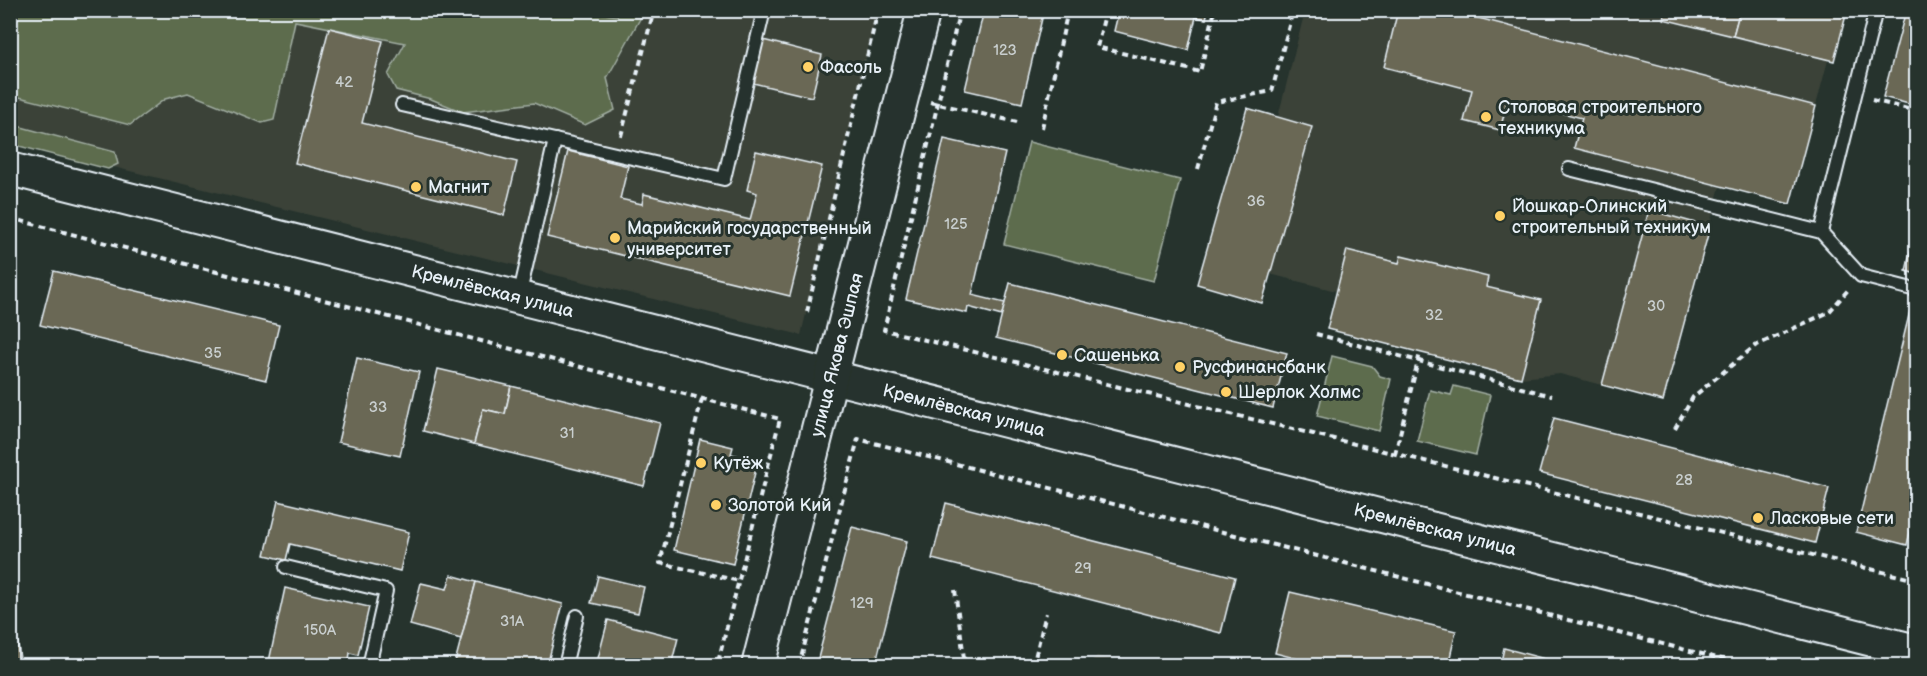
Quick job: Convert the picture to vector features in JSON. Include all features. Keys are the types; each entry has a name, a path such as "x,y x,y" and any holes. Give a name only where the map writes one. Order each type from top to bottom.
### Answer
{"street":[{"name":"улица Якова Эшпая","path":"758,666 924,10"},
{"name":"Кремлёвская улица","path":"10,169 1917,651"}],"lane":[{"path":"402,105 724,179 764,10"},
{"path":"1821,232 1876,10"},
{"path":"518,298 555,140"},
{"path":"1569,169 1821,232 1861,276 1917,290"},
{"path":"286,567 386,591 369,666"},
{"path":"565,666 577,616"}],"path":[{"path":"616,154 654,10"},
{"path":"807,312 878,10"},
{"path":"960,10 884,330 1917,580"},
{"path":"1042,128 1068,10"},
{"path":"1106,10 1097,47 1200,72 1215,10"},
{"path":"1198,169 1216,102 1272,91 1293,10"},
{"path":"903,95 1017,122"},
{"path":"1854,95 1917,111"},
{"path":"10,218 780,419 717,666"},
{"path":"1675,429 1693,397 1746,353 1755,346 1829,312 1861,276"},
{"path":"1316,334 1552,396"},
{"path":"1395,454 1420,353"},
{"path":"702,399 660,563 739,581"},
{"path":"799,666 858,439 1749,666"},
{"path":"955,590 965,666"},
{"path":"1033,666 1046,613"}],"shaded area":[{"name":"Йошкар-Олинский строительный техникум","path":"1827,10 1846,15 1834,61 1828,60 1790,204 1720,186 1663,401 1560,374 1521,378 1327,329 1336,291 1270,274 1312,128 1278,117 1305,11"},
{"name":"Марийский государственный университет","path":"11,11 877,11 801,335 11,142"},
{"path":"1097,656 1133,665 1087,665"}],"green space":[{"path":"11,11 584,11 617,16 620,11 638,11 641,17 607,78 615,110 585,125 534,103 463,112 431,99 396,90 388,75 405,43 295,21 274,120 262,123 188,93 165,99 130,125 11,95"},
{"path":"10,124 115,152 118,164 108,169 11,144"},
{"path":"1029,142 1180,180 1154,281 1004,244"},
{"path":"1332,356 1372,366 1380,376 1391,379 1379,431 1317,416"},
{"path":"1454,386 1490,395 1476,455 1417,441 1430,390 1451,395"}],"building":[{"path":"984,10 1044,10 1022,103 965,90"},
{"path":"1119,10 1208,10 1206,19 1196,17 1188,50 1114,31"},
{"path":"1398,10 1448,10 1816,106 1790,204 1574,148 1582,118 1508,99 1500,130 1464,121 1472,90 1384,67"},
{"path":"1665,10 1740,10 1733,36 1663,19"},
{"path":"1740,10 1827,10 1846,15 1834,61 1733,36"},
{"path":"1906,10 1916,10 1916,106 1883,97"},
{"path":"329,28 383,41 362,123 517,162 504,215 295,163"},
{"path":"763,40 822,55 812,97 753,83"},
{"path":"1247,108 1312,127 1262,303 1197,284"},
{"path":"944,139 1005,153 972,295 1005,303 1002,316 968,307 967,313 906,299"},
{"path":"568,151 628,166 620,199 642,204 644,194 750,220 757,193 747,190 756,151 822,166 790,296 547,237"},
{"path":"1649,210 1710,227 1663,401 1602,385"},
{"path":"1916,227 1916,274 1906,271"},
{"path":"1347,250 1399,263 1401,256 1488,277 1486,287 1541,300 1521,378 1327,329"},
{"path":"54,271 279,325 266,380 40,325"},
{"path":"1010,283 1287,353 1273,408 996,338"},
{"path":"1910,311 1916,313 1916,507 1907,545 1856,532"},
{"path":"357,358 419,372 400,456 338,442"},
{"path":"438,369 511,386 505,414 483,409 474,444 423,431"},
{"path":"511,386 660,423 644,486 474,444 483,409 505,414"},
{"path":"1554,418 1829,488 1815,543 1539,473"},
{"name":"Золотой Кий","path":"700,439 733,447 731,454 758,460 733,564 674,550"},
{"path":"278,501 409,532 400,571 290,544 286,560 265,555"},
{"path":"946,503 1235,577 1221,633 932,559"},
{"path":"852,527 907,541 875,666 816,666"},
{"path":"451,575 476,582 461,639 410,625 421,583 447,589"},
{"path":"598,576 644,587 638,613 591,603"},
{"path":"476,582 563,604 547,666 454,666"},
{"path":"10,588 21,666 10,666"},
{"path":"285,588 369,607 358,655 350,653 348,666 268,666"},
{"path":"1290,592 1456,631 1448,666 1325,666 1275,653"},
{"path":"608,620 678,638 671,666 596,666"},
{"path":"1504,648 1571,666 1500,666"},
{"path":"1040,658 1070,666 1038,666"}],"place":[{"name":"Фасоль","path":"808,67"},
{"name":"Столовая строительного техникума","path":"1486,117"},
{"name":"Магнит","path":"416,187"},
{"name":"Йошкар-Олинский строительный техникум","path":"1500,216"},
{"name":"Марийский государственный университет","path":"615,238"},
{"name":"Сашенька","path":"1062,355"},
{"name":"Русфинансбанк","path":"1180,367"},
{"name":"Шерлок Холмс","path":"1226,392"},
{"name":"Кутёж","path":"701,463"},
{"name":"Золотой Кий","path":"716,505"},
{"name":"Ласковые сети","path":"1758,518"}]}
